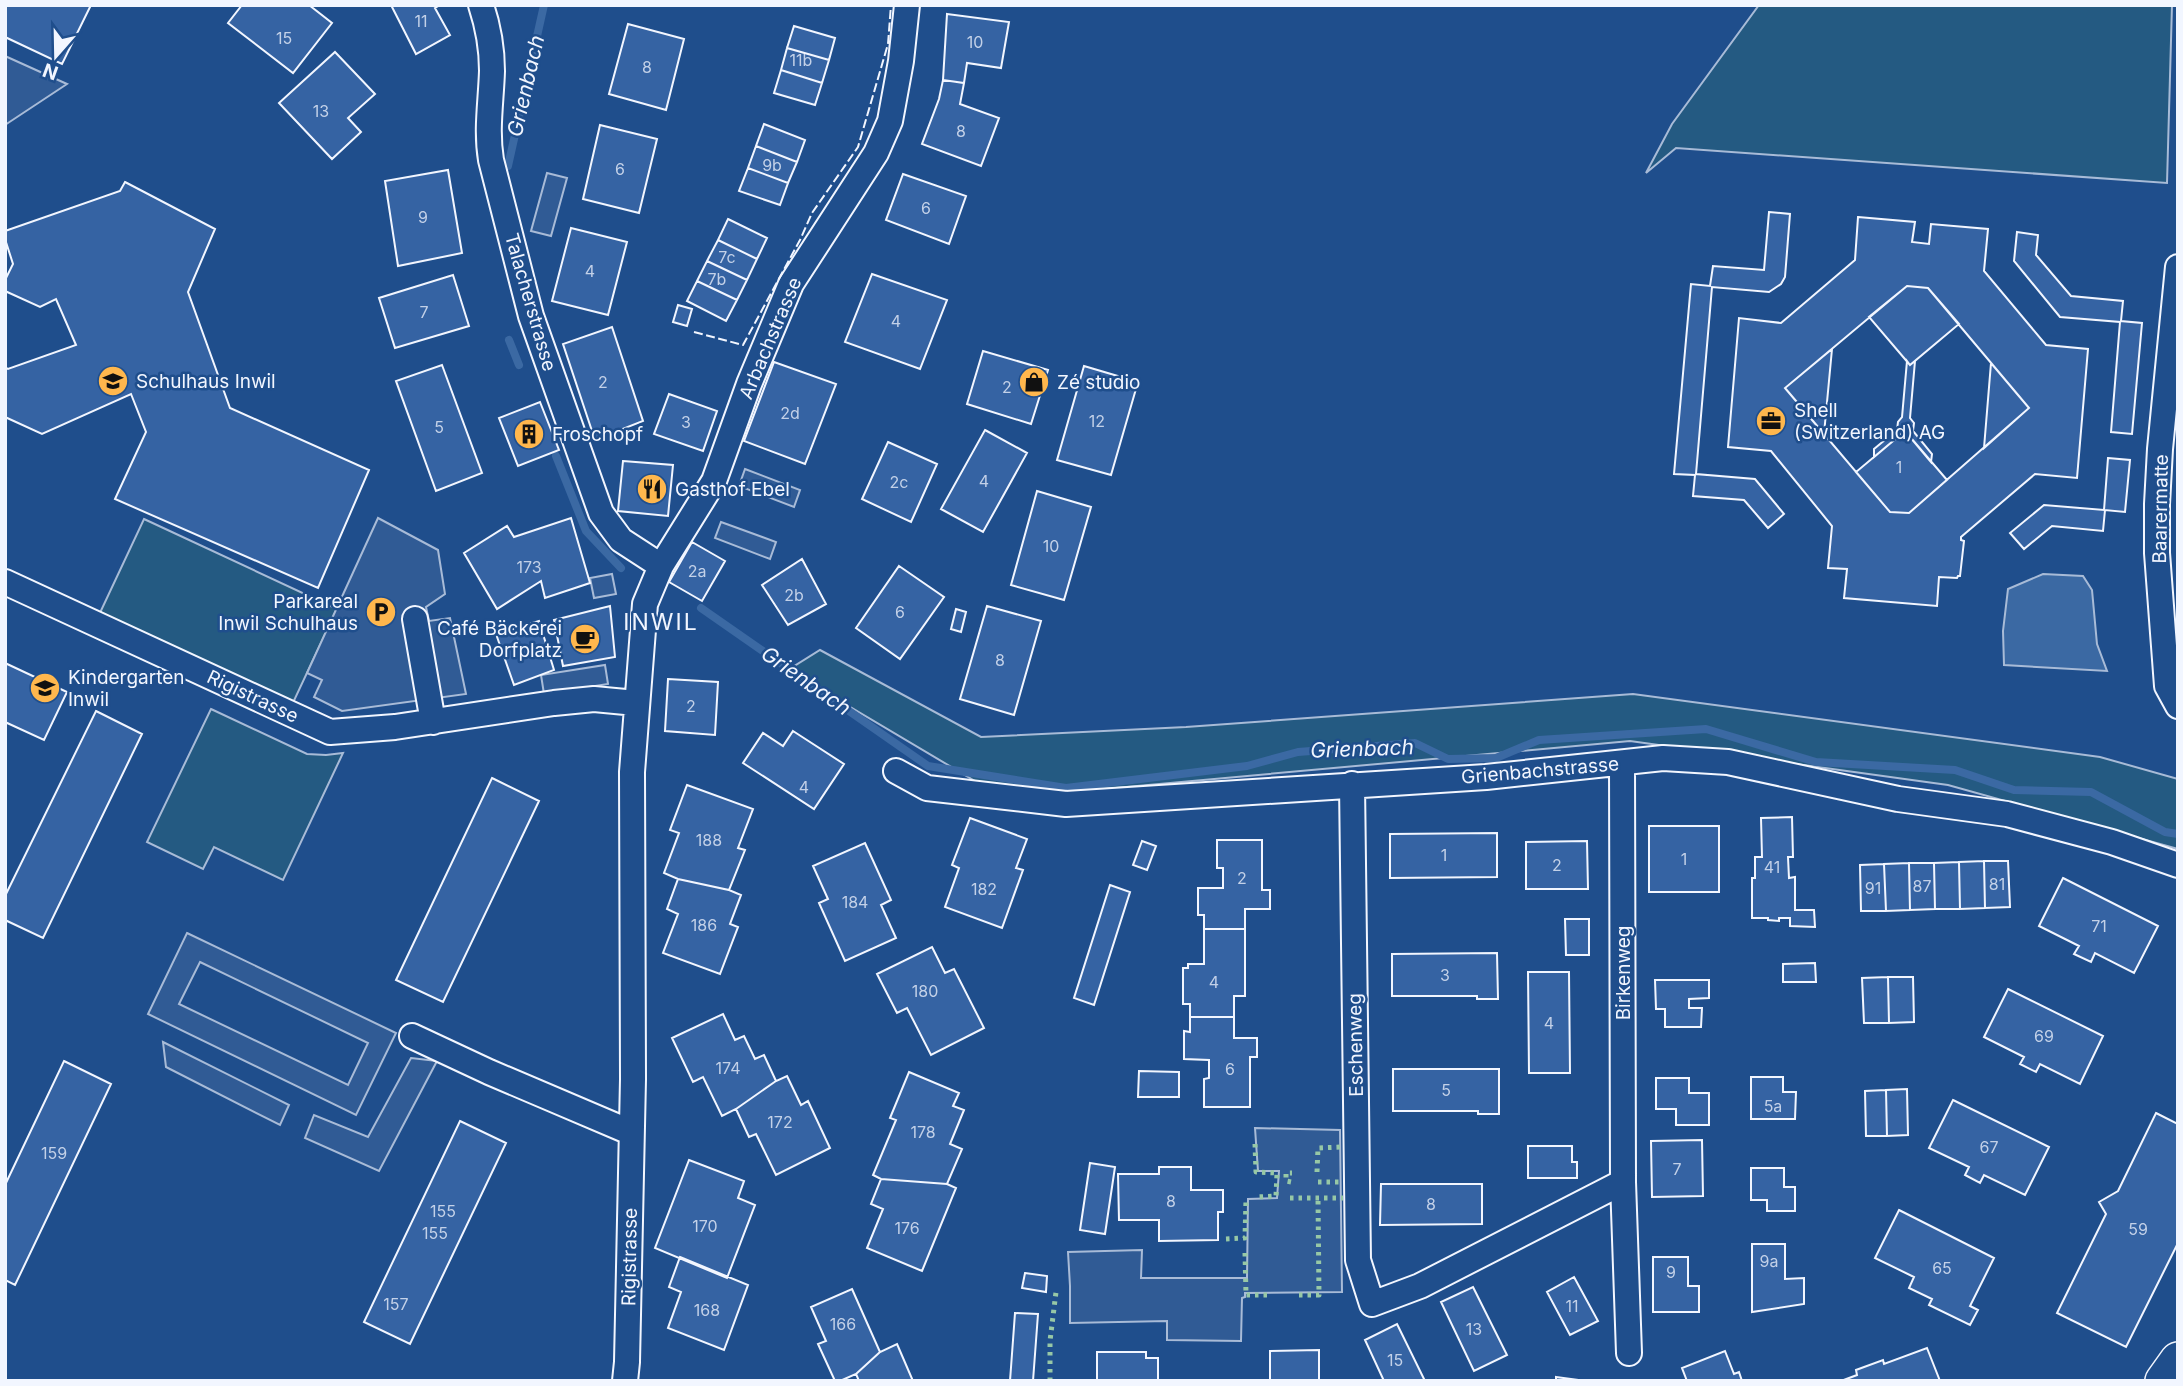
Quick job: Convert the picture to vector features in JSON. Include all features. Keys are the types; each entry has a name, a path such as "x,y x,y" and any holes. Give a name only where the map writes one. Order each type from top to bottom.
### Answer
{"street":[{"name":"Talacherstrasse","path":"481,5 487,25 492,68 487,136 531,316 601,513 621,540 661,566"},
{"name":"Arbachstrasse","path":"649,592 661,566 714,481 749,384 791,284 876,153 890,121 901,61 907,5"},
{"name":"Baarermatte","path":"2178,267 2157,504 2157,553 2167,686 2178,706"},
{"name":"Rigistrasse","path":"5,582 330,732 395,727 594,699 636,703"},
{"name":"Rigistrasse","path":"625,1381 633,1079 632,772 643,619 649,592"},
{"path":"415,619 433,722"},
{"name":"Grienbachstrasse","path":"896,771 926,788 1066,804 1486,777 1663,758 1728,762 1898,799 2007,814 2112,842 2178,865"},
{"name":"Birkenweg","path":"1622,763 1623,1182 1629,1353"},
{"name":"Eschenweg","path":"1352,784 1357,1260 1372,1304 1420,1286 1623,1182"},
{"path":"412,1036 630,1132"},
{"path":"2163,1381 2178,1360"}],"shaded area":[{"path":"1759,5 2172,5 2167,183 1676,148 1646,173 1672,124"},
{"path":"5,56 67,84 5,125"},
{"path":"547,173 567,178 551,236 531,231"},
{"path":"745,469 800,490 794,507 739,486"},
{"name":"Parkareal Inwil Schulhaus","path":"378,518 438,550 445,594 426,607 429,621 450,618 466,694 342,711 314,697 322,680 307,673"},
{"path":"144,519 337,609 291,707 98,617"},
{"path":"721,522 776,542 770,559 715,538"},
{"path":"612,574 616,594 594,598 590,578"},
{"path":"2043,574 2083,576 2092,590 2097,644 2107,671 2004,665 2003,631 2008,589"},
{"path":"820,650 981,737 1186,727 1633,694 2100,757 2178,779 2178,849 1948,785 1630,741 1082,791 980,784 788,670"},
{"path":"605,665 608,684 544,694 541,675"},
{"path":"211,709 307,754 343,753 283,880 214,847 203,869 147,842"},
{"path":"187,933 396,1033 356,1115 148,1014","holes":["200,962 368,1043 348,1085 179,1004"]},
{"path":"163,1042 289,1105 280,1125 166,1067"},
{"path":"411,1058 437,1061 379,1171 305,1138 314,1115 368,1137"},
{"path":"1255,1128 1340,1130 1342,1292 1245,1293 1242,1298 1241,1341 1167,1340 1167,1321 1070,1323 1068,1252 1142,1250 1141,1278 1247,1278 1248,1199 1277,1198 1279,1171 1258,1171"}],"building":[{"path":"5,5 91,5 62,64 5,37"},
{"path":"242,5 309,5 332,23 293,73 228,23"},
{"path":"391,5 440,5 435,8 450,35 416,54"},
{"path":"947,14 1009,22 1001,68 967,63 964,83 943,80"},
{"path":"628,24 684,39 666,110 609,94"},
{"path":"794,26 835,38 829,60 787,48"},
{"path":"787,48 829,60 822,83 781,70"},
{"path":"335,52 375,94 348,118 361,132 332,159 279,103"},
{"path":"781,70 822,83 815,105 774,93"},
{"path":"943,80 964,83 960,104 999,118 981,166 922,144 939,99"},
{"path":"764,124 805,140 797,162 756,146"},
{"path":"600,125 657,139 639,213 583,199"},
{"path":"756,146 797,162 788,183 748,168"},
{"path":"748,168 788,183 780,205 739,191"},
{"path":"448,170 462,253 398,266 385,181"},
{"path":"903,174 966,196 949,244 886,220"},
{"name":"Schulhaus Inwil","path":"125,182 215,229 188,292 230,408 369,470 318,588 115,499 146,432 131,394 42,434 5,417 5,367 8,369 76,345 56,299 40,307 5,291 5,280 13,264 5,231 120,191"},
{"path":"1769,212 1790,214 1785,277 1781,284 1769,292 1712,287 1696,474 1755,479 1784,514 1768,528 1744,500 1693,496 1695,475 1674,474 1691,284 1710,286 1713,266 1764,270"},
{"name":"Shell (Switzerland) AG","path":"1858,217 1915,222 1912,242 1929,244 1931,224 1988,229 1984,271 2046,345 2088,349 2077,478 2035,474 1961,537 1964,541 1960,576 1939,577 1937,606 1844,598 1847,569 1828,568 1832,526 1771,451 1728,447 1739,318 1781,323 1855,260","holes":["1907,286 1928,288 2029,408 1909,513 1890,512 1785,388"]},
{"path":"728,219 767,238 757,259 718,240"},
{"path":"571,228 627,242 608,315 552,301"},
{"path":"2017,232 2038,235 2036,255 2071,296 2123,301 2121,321 2142,323 2132,434 2111,432 2120,322 2060,317 2014,261"},
{"path":"718,240 757,259 747,280 707,261"},
{"path":"707,261 747,280 737,300 697,281"},
{"path":"872,274 947,300 920,369 845,342"},
{"path":"453,275 469,326 395,348 379,298"},
{"path":"697,281 737,300 726,321 687,301"},
{"path":"1907,286 1928,288 1959,324 1910,365 1869,317"},
{"path":"678,305 692,309 687,326 673,322"},
{"path":"612,327 643,421 595,440 563,344"},
{"path":"1832,349 1824,434 1785,388"},
{"path":"983,351 1048,370 1031,424 967,404"},
{"path":"1907,361 1910,365 1915,361 1910,418 1914,423 1913,431 1932,454 1931,462 1905,431 1874,457 1874,449 1897,430 1902,417"},
{"path":"774,362 836,384 805,464 744,441"},
{"path":"1991,363 2029,408 1984,448"},
{"path":"442,365 482,473 436,491 396,381"},
{"path":"1084,366 1138,382 1111,475 1057,460"},
{"path":"669,394 717,411 703,451 654,434"},
{"name":"Froschopf","path":"540,402 559,450 518,466 499,418"},
{"path":"985,430 1027,453 983,532 941,509"},
{"path":"1905,431 1947,480 1909,513 1890,512 1856,472"},
{"path":"888,442 937,464 911,522 862,499"},
{"path":"2108,458 2130,460 2125,512 2105,510 2103,531 2052,526 2024,549 2010,533 2044,505 2104,510"},
{"path":"623,461 673,465 668,516 618,511"},
{"path":"1037,491 1091,507 1064,600 1011,585"},
{"path":"571,518 590,583 545,598 541,581 497,609 464,553 507,526 514,537"},
{"path":"692,542 725,561 702,601 669,582"},
{"path":"802,559 826,604 788,625 762,585"},
{"path":"899,566 944,597 900,659 856,628"},
{"name":"Café Bäckerei Dorfplatz","path":"610,606 615,657 563,666 554,620"},
{"path":"987,606 1041,621 1014,715 960,699"},
{"path":"956,609 966,612 961,632 951,629"},
{"path":"539,621 554,670 514,685 496,634"},
{"path":"5,663 67,692 44,740 5,722"},
{"path":"668,679 718,682 715,735 665,731"},
{"path":"96,711 142,734 43,938 5,920 5,896"},
{"path":"793,731 844,764 814,809 743,763 763,733 783,746"},
{"path":"492,778 539,801 443,1002 396,980"},
{"path":"687,785 753,809 738,848 745,850 729,890 678,879 664,873 679,833 670,830"},
{"path":"1792,817 1793,857 1788,857 1789,878 1795,877 1795,910 1814,910 1815,927 1790,926 1790,918 1779,918 1779,921 1752,918 1755,857 1762,857 1761,818"},
{"path":"970,818 1027,839 1016,868 1023,870 1002,928 945,907 959,868 952,865"},
{"path":"1649,826 1719,826 1719,892 1649,892"},
{"path":"1497,833 1497,877 1390,878 1390,834"},
{"path":"1217,840 1262,840 1262,890 1270,890 1270,909 1245,909 1245,929 1204,929 1204,915 1198,915 1198,888 1223,888 1223,868 1217,868"},
{"path":"1142,841 1156,846 1147,870 1133,865"},
{"path":"1587,841 1588,889 1526,889 1526,842"},
{"path":"865,843 891,900 881,905 896,938 845,961 819,903 828,899 813,866"},
{"path":"1984,861 2008,861 2010,907 1985,908"},
{"path":"1984,861 1985,908 1960,909 1959,862"},
{"path":"1959,862 1960,909 1935,909 1934,863"},
{"path":"1909,863 1910,910 1886,911 1884,864"},
{"path":"1909,863 1934,863 1935,909 1910,910"},
{"path":"1884,864 1886,911 1861,911 1860,865"},
{"path":"2063,878 2158,926 2134,973 2095,953 2091,962 2074,954 2079,946 2039,926"},
{"path":"678,879 741,895 730,924 738,927 720,974 663,953 678,914 667,909"},
{"path":"1110,885 1130,892 1094,1005 1074,998"},
{"path":"1565,919 1589,919 1589,955 1566,955"},
{"path":"1204,929 1245,929 1245,996 1234,996 1234,1017 1190,1017 1190,1004 1183,1004 1183,968 1188,968 1188,964 1204,964"},
{"path":"932,947 945,973 954,969 984,1028 931,1055 907,1008 897,1013 877,974"},
{"path":"1497,953 1498,999 1477,999 1477,996 1392,996 1392,954"},
{"path":"1815,963 1816,982 1783,982 1783,964"},
{"path":"1528,972 1569,972 1570,1073 1529,1073"},
{"path":"1888,977 1889,1023 1864,1023 1862,978"},
{"path":"1888,977 1913,977 1914,1022 1889,1023"},
{"path":"1655,980 1709,980 1709,998 1689,999 1689,1008 1702,1008 1701,1027 1665,1027 1665,1009 1656,1009"},
{"path":"2008,989 2103,1036 2080,1084 2040,1064 2036,1072 2020,1064 2024,1057 1984,1037"},
{"path":"723,1014 735,1040 744,1036 755,1059 764,1055 776,1081 722,1116 703,1077 693,1082 672,1038"},
{"path":"1190,1017 1234,1017 1234,1038 1257,1038 1257,1057 1250,1057 1250,1107 1204,1107 1204,1079 1209,1078 1209,1060 1184,1059 1184,1031 1190,1032"},
{"path":"64,1061 111,1084 15,1285 5,1280 5,1185"},
{"path":"1393,1069 1499,1069 1499,1114 1478,1114 1478,1111 1393,1111"},
{"path":"1139,1071 1179,1072 1179,1097 1138,1097"},
{"path":"909,1072 959,1093 953,1106 964,1110 950,1144 962,1149 947,1184 881,1179 873,1175 896,1120 890,1118"},
{"path":"787,1076 801,1105 808,1101 830,1148 776,1175 756,1134 749,1137 736,1109"},
{"path":"1751,1077 1783,1077 1783,1092 1796,1092 1795,1119 1751,1119"},
{"path":"1656,1078 1689,1078 1689,1093 1709,1093 1709,1125 1676,1125 1676,1109 1656,1109"},
{"path":"1907,1089 1908,1135 1887,1136 1886,1090"},
{"path":"1886,1090 1887,1136 1866,1136 1865,1091"},
{"path":"1953,1100 2049,1147 2025,1195 1984,1175 1980,1183 1965,1175 1969,1167 1929,1148"},
{"path":"2156,1113 2178,1124 2178,1243 2126,1347 2057,1313 2106,1214 2099,1202 2118,1191"},
{"path":"460,1121 506,1143 410,1344 364,1322"},
{"path":"1702,1140 1703,1196 1652,1197 1651,1141"},
{"path":"1528,1146 1572,1146 1572,1162 1577,1162 1577,1178 1528,1178"},
{"path":"689,1160 744,1181 738,1198 755,1205 727,1278 655,1248"},
{"path":"1090,1163 1115,1167 1105,1234 1080,1230"},
{"path":"1159,1167 1191,1167 1191,1190 1223,1190 1223,1212 1218,1212 1218,1240 1159,1241 1159,1220 1119,1220 1118,1174 1159,1174"},
{"path":"1751,1168 1784,1168 1784,1187 1795,1187 1795,1211 1767,1211 1767,1200 1751,1200"},
{"path":"881,1179 947,1184 956,1188 922,1271 867,1248 883,1209 871,1204"},
{"path":"1381,1184 1482,1184 1482,1224 1380,1225"},
{"path":"1899,1210 1994,1258 1970,1306 1978,1310 1970,1325 1929,1305 1932,1299 1909,1288 1914,1277 1875,1258"},
{"path":"1752,1244 1785,1244 1785,1279 1804,1278 1804,1304 1752,1312"},
{"path":"680,1257 748,1285 724,1350 668,1328 681,1292 669,1287"},
{"path":"1653,1257 1688,1257 1688,1286 1699,1286 1699,1312 1653,1312"},
{"path":"1025,1273 1047,1276 1046,1292 1022,1288"},
{"path":"1574,1277 1598,1321 1570,1335 1547,1292"},
{"path":"1473,1287 1507,1355 1474,1371 1441,1302"},
{"path":"852,1289 880,1352 856,1374 835,1381 818,1344 826,1341 811,1307"},
{"path":"1015,1313 1038,1314 1033,1381 1010,1381"},
{"path":"1397,1324 1425,1381 1384,1381 1365,1340"},
{"path":"897,1344 913,1381 859,1381 856,1374 880,1352"},
{"path":"1927,1348 1940,1381 1841,1381 1857,1375 1856,1370 1883,1360 1884,1364"},
{"path":"1319,1350 1319,1381 1270,1381 1270,1351"},
{"path":"1725,1351 1734,1374 1739,1372 1742,1381 1687,1381 1682,1368"},
{"path":"1097,1352 1146,1352 1146,1358 1158,1358 1158,1381 1097,1381"},
{"path":"1556,1377 1586,1381 1556,1381"}],"waterway":[{"name":"Grienbach","path":"508,166 544,5"},
{"name":"Grienbach","path":"509,340 519,365"},
{"name":"Grienbach","path":"556,456 586,531 621,568"},
{"name":"Grienbach","path":"701,608 928,766 1066,788 1247,766 1298,752 1415,743 1448,759 1496,758 1539,740 1706,729 1816,762 1955,770 2014,790 2091,792 2165,832 2178,834"}],"hedge":[{"path":"1255,1144 1256,1172 1277,1173 1276,1196 1256,1197"},
{"path":"1317,1172 1318,1148 1343,1147"},
{"path":"1291,1182 1286,1181 1286,1173 1292,1173"},
{"path":"1318,1182 1343,1182"},
{"path":"1290,1198 1343,1198"},
{"path":"1299,1295 1319,1295 1318,1198"},
{"path":"1226,1239 1245,1238 1246,1199"},
{"path":"1245,1253 1246,1295 1267,1295"},
{"path":"1050,1381 1050,1341 1056,1292"}],"fence":[{"path":"694,332 743,345 812,213 858,147 888,44 891,5"}],"place":[{"name":"Schulhaus Inwil","path":"113,381"},
{"name":"Zé studio","path":"1034,382"},
{"name":"Shell (Switzerland) AG","path":"1771,421"},
{"name":"Froschopf","path":"529,434"},
{"name":"Gasthof Ebel","path":"652,489"},
{"name":"Parkareal Inwil Schulhaus","path":"381,612"},
{"name":"Café Bäckerei Dorfplatz","path":"585,639"},
{"name":"Kindergarten Inwil","path":"45,688"}],"district":[{"name":"INWIL","path":"661,622"}]}
